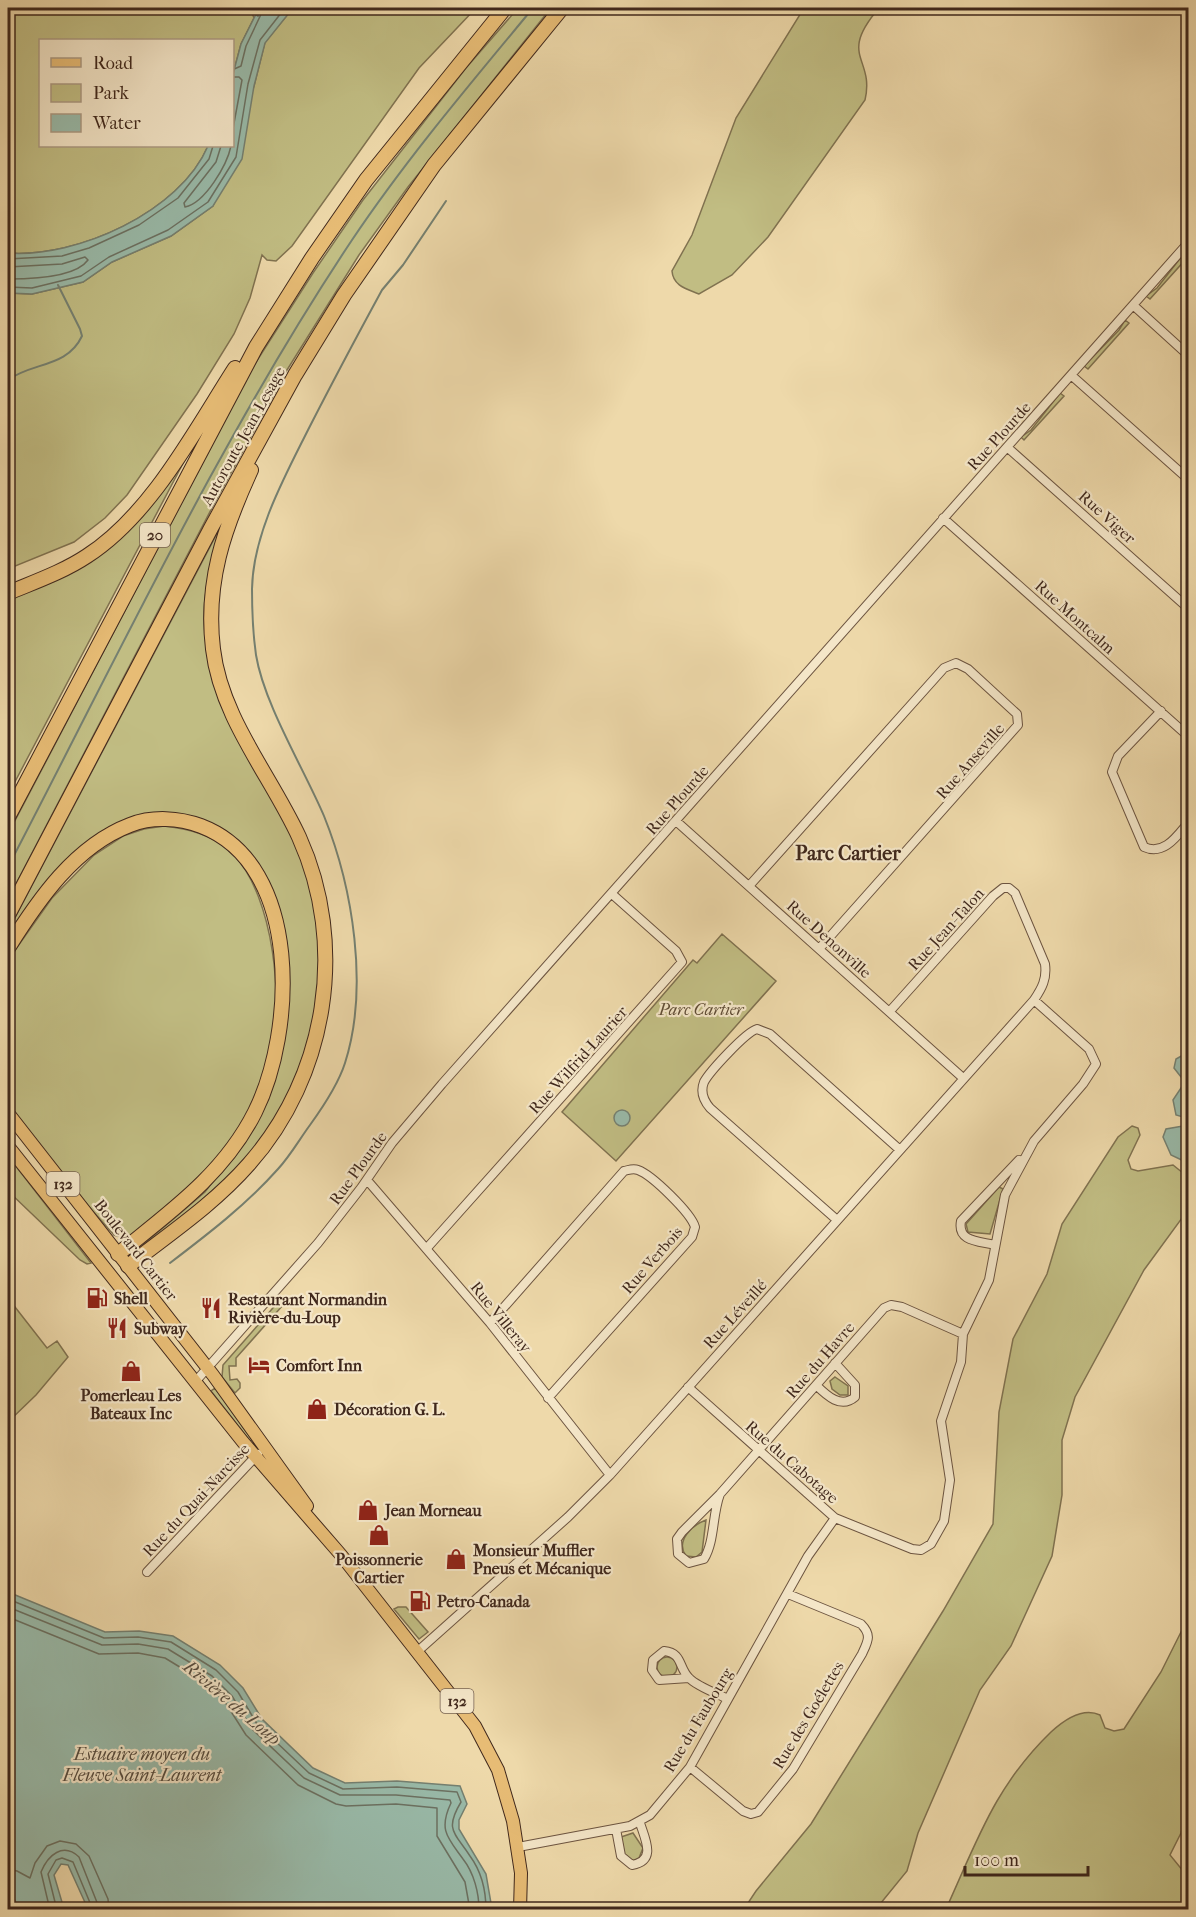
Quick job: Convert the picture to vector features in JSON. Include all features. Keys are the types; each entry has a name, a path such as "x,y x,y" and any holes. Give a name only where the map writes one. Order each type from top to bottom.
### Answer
{"highway":[{"name":"Autoroute Jean-Lesage","path":"8,817 256,346 312,258 392,145 506,8"},
{"name":"Autoroute Jean-Lesage","path":"8,915 211,528 295,375 357,276 434,165 562,8"},
{"path":"8,593 75,563 120,530 158,484 272,313 312,258"},
{"path":"128,1266 220,1193 266,1143 299,1088 321,1015 326,948 324,925 313,874 299,838 233,716 224,693 213,651 210,626 212,580 217,558 249,476 295,375"},
{"path":"8,948 40,901 76,860 115,833 144,821 183,820 222,837 234,846 253,868 269,902 278,938 284,996 275,1060 259,1103 240,1138 208,1179 118,1254"}],"main road":[{"name":"Boulevard Cartier","path":"8,1113 207,1368 266,1447 341,1555"},
{"name":"Boulevard Cartier","path":"8,1146 195,1382 255,1456 341,1555 465,1712 493,1759 506,1793 519,1847 520,1910"},
{"path":"103,1266 118,1254"},
{"path":"112,1278 128,1266"}],"street":[{"name":"Rue Plourde","path":"195,1382 318,1243 367,1180 392,1143 434,1093 1188,243"},
{"path":"1133,305 1188,355"},
{"path":"1071,375 1188,479"},
{"name":"Rue Viger","path":"1008,447 1188,608"},
{"name":"Rue Montcalm","path":"943,518 1188,736"},
{"name":"Rue Anseville","path":"749,886 944,668 956,663 968,669 1017,714 1018,725 819,949"},
{"path":"1161,711 1118,756 1112,772 1144,847 1150,850 1164,847 1188,823"},
{"name":"Rue Denonville","path":"676,821 963,1078"},
{"name":"Rue Jean-Talon","path":"890,1011 1003,888 1010,888 1015,893 1046,974"},
{"name":"Rue Wilfrid-Laurier","path":"427,1248 681,962 676,951 612,894"},
{"name":"Rue Léveillé","path":"418,1651 568,1517 609,1475 1034,1000 1043,986 1046,974"},
{"name":"Rue du Cabotage","path":"995,1245 964,1237 961,1233 961,1221 1026,1152 1044,1127 1083,1084 1096,1064 1089,1049 1034,1000"},
{"path":"837,1220 710,1108 704,1100 704,1082 744,1036 757,1029 770,1034 900,1150"},
{"name":"Rue du Cabotage","path":"688,1387 836,1518 912,1549 921,1550 931,1544 944,1521 949,1500 950,1479 941,1420 946,1399 961,1362 963,1334 989,1280 1005,1195 1026,1152"},
{"name":"Rue Verbois","path":"490,1323 624,1171 632,1169 643,1172 689,1214 695,1227 692,1237 548,1398"},
{"name":"Rue Villeray","path":"367,1180 490,1323 609,1475"},
{"name":"Rue du Havre","path":"720,1494 715,1508 708,1552 704,1559 689,1563 678,1554 677,1539 691,1521 720,1494 878,1314 891,1305 902,1307 963,1334"},
{"path":"816,1386 833,1400 849,1402 855,1397 855,1384 835,1363"},
{"name":"Rue du Quai-Narcisse","path":"147,1572 266,1447"},
{"name":"Rue du Faubourg","path":"640,1823 650,1815 690,1767 808,1556 836,1518"},
{"name":"Rue des Goélettes","path":"690,1767 743,1811 751,1814 758,1812 793,1769 862,1654 869,1639 867,1630 861,1624 788,1594"},
{"path":"689,1678 678,1656 672,1652 664,1652 653,1660 652,1670 659,1680 689,1678 728,1699"},
{"path":"519,1847 640,1823 648,1852 646,1859 640,1864 632,1865 621,1856 615,1829"}],"green space":[{"path":"8,8 250,8 254,18 241,44 234,70 234,39 39,39 39,147 207,147 194,170 175,191 151,210 123,226 94,239 64,248 35,253 8,253"},
{"path":"293,8 476,8 419,68 292,246 276,261 267,260 262,255 250,298 234,334 197,394 127,495 105,518 74,542 8,569 8,293 32,294 83,282 112,262 171,236 213,206 254,86 265,42"},
{"path":"518,8 551,8 408,187 359,255 287,370 214,504 8,899 8,834 251,370 363,200 466,68"},
{"path":"804,8 879,8 860,37 860,56 867,86 865,100 768,237 732,275 699,294 678,284 672,271 692,235 736,118"},
{"path":"1182,256 1186,259 1150,299 1146,296 1157,288"},
{"path":"1125,320 1129,323 1088,369 1084,366 1119,330"},
{"path":"1060,393 1064,396 1024,440 1021,437 1031,430"},
{"path":"188,454 8,795 8,598 73,571"},
{"path":"221,526 224,527 210,569 204,607 206,645 210,665 216,688 287,825 302,860 310,884 317,928 319,971 314,1013 304,1054 288,1092 268,1129 242,1164 211,1196 145,1246 144,1244 205,1192 244,1141 285,1033 288,991 262,873 233,837 209,823 115,826 8,939 8,931"},
{"path":"164,826 192,831 218,842 233,854 247,873 267,923 272,952 276,1009 274,1035 258,1092 248,1114 220,1158 195,1184 126,1239 114,1235 75,1191 8,1106 8,960 52,898 94,855 123,836 144,829"},
{"name":"Parc Cartier","path":"722,934 776,981 616,1161 562,1112 693,960 697,963"},
{"path":"1132,1126 1138,1128 1140,1135 1128,1160 1131,1169 1138,1171 1173,1165 1188,1177 1188,1207 1144,1270 1075,1397 1062,1440 1062,1495 1052,1556 1011,1646 980,1690 918,1833 907,1871 876,1909 744,1909 811,1824 943,1611 993,1524 999,1412 1013,1339 1047,1274 1062,1224 1118,1137"},
{"path":"8,1156 91,1263 87,1264 80,1260 8,1191"},
{"path":"999,1187 1003,1189 990,1234 968,1232 966,1224"},
{"path":"8,1298 47,1348 57,1341 68,1357 36,1395 8,1422"},
{"path":"279,1301 284,1304 236,1358 236,1366 229,1366 230,1380 237,1379 240,1383 240,1388 235,1393 222,1377 223,1365"},
{"path":"835,1377 848,1386 848,1395 840,1395 832,1389 830,1381"},
{"path":"215,1388 253,1439 250,1441 211,1391"},
{"path":"706,1520 702,1552 696,1557 686,1556 683,1550 684,1539 695,1526"},
{"path":"406,1607 428,1632 419,1639 394,1609"},
{"path":"1188,1618 1188,1808 1181,1833 1170,1855 1188,1877 1188,1909 946,1909 989,1815 1015,1773 1032,1752 1056,1727 1080,1714 1100,1715 1105,1728 1114,1731 1124,1729 1161,1672"},
{"path":"667,1657 674,1660 677,1667 674,1674 667,1677 660,1674 657,1667 660,1660"},
{"path":"633,1833 643,1848 639,1858 633,1861 625,1856 621,1837"}],"water":[{"path":"259,8 293,8 265,43 254,86 242,159 213,206 171,236 112,262 83,282 32,294 8,293 8,253 35,253 64,248 94,239 123,226 151,210 175,191 194,170 207,147 234,147 234,70 241,44"},
{"path":"1185,1054 1188,1056 1188,1113 1183,1117 1176,1115 1173,1100 1185,1082 1174,1068 1176,1059"},
{"path":"622,1110 628,1112 630,1118 628,1124 622,1126 616,1124 614,1118 616,1112"},
{"path":"1183,1126 1188,1128 1188,1163 1171,1155 1163,1137 1166,1129"},
{"name":"Estuaire moyen du Fleuve Saint-Laurent","path":"8,1592 105,1632 139,1631 173,1636 220,1665 243,1688 262,1719 313,1768 345,1783 397,1781 460,1786 467,1804 459,1820 459,1829 486,1874 492,1909 88,1909 68,1865 61,1864 54,1875 64,1909 19,1909 8,1886"}],"waterway":[{"path":"250,8 258,16"},
{"path":"8,867 214,470 304,315 352,240 395,180 440,121 533,8"},
{"path":"170,1263 240,1207 278,1169 325,1103 345,1063 356,1003 357,971 350,906 343,874 324,816 276,715 260,674 253,622 254,568 271,507 335,377 382,290 403,265 446,201"},
{"path":"8,380 17,374 67,354 82,336 58,285"}],"place":[{"name":"Shell","path":"97,1298"},
{"name":"Restaurant Normandin Rivière-du-Loup","path":"211,1308"},
{"name":"Subway","path":"117,1328"},
{"name":"Comfort Inn","path":"259,1365"},
{"name":"Pomerleau Les Bateaux Inc","path":"131,1371"},
{"name":"Décoration G. L.","path":"317,1409"},
{"name":"Jean Morneau","path":"368,1510"},
{"name":"Poissonnerie Cartier","path":"379,1535"},
{"name":"Monsieur Muffler Pneus et Mécanique","path":"456,1559"},
{"name":"Petro-Canada","path":"420,1601"}],"district":[{"name":"Parc Cartier","path":"848,853"}],"water label":[{"name":"Rivière du Loup","path":"232,1703"}]}
